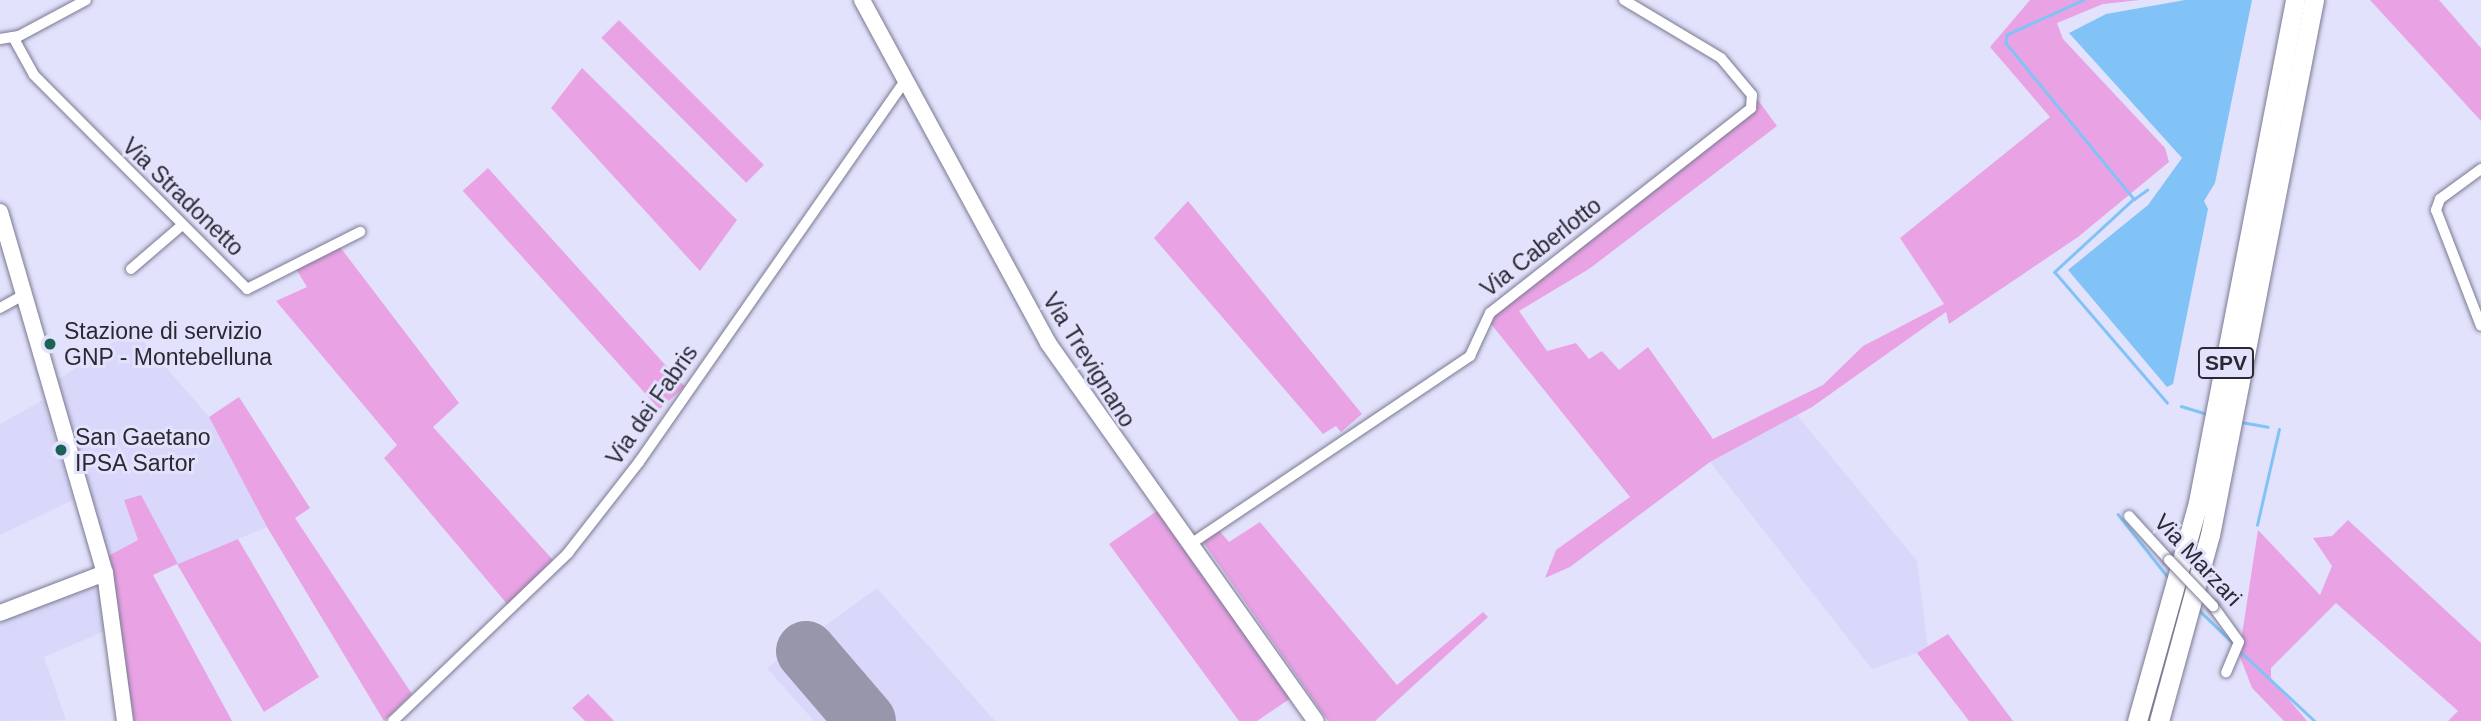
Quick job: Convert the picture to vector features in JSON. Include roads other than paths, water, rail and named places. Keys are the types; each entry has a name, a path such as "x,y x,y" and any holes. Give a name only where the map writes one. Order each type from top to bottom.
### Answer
{"highway":[{"name":"SPV","path":"2137,721 2196,513 2295,0"},
{"name":"SPV","path":"2159,721 2210,535 2314,0"}],"main road":[{"name":"Via Trevignano","path":"862,0 1048,344 1316,721"},
{"path":"0,212 105,573 125,721"},
{"path":"0,613 105,573"}],"street":[{"path":"0,39 13,37 86,0"},
{"name":"Via Caberlotto","path":"1189,545 1470,356 1490,313 1751,108 1752,95 1721,58 1624,0"},
{"name":"Via Stradonetto","path":"13,37 34,75 181,226 247,289 360,232"},
{"name":"Via dei Fabris","path":"393,721 568,553 639,462 905,80"},
{"path":"2481,169 2440,198 2437,210 2481,326"},
{"path":"131,269 181,226"},
{"path":"0,308 23,295"},
{"name":"Via Marzari","path":"2129,516 2213,606 2239,642 2226,672"}],"water":[{"path":"2185,0 2252,0 2215,183 2204,201 2208,209 2173,384 2167,387 2068,270 2148,205 2182,158 2069,33 2106,14"}],"waterway":[{"path":"2084,0 2007,35 2006,43 2134,199 2055,272 2167,402"},
{"path":"2134,199 2147,190"},
{"path":"2181,406 2207,414"},
{"path":"2241,422 2268,427"},
{"path":"2257,525 2279,429"},
{"path":"2118,514 2168,577"},
{"path":"2199,610 2232,642"},
{"path":"2242,653 2315,721"}],"place":[{"name":"Stazione di servizio GNP - Montebelluna","path":"50,344"},
{"name":"San Gaetano IPSA Sartor","path":"61,450"}]}
